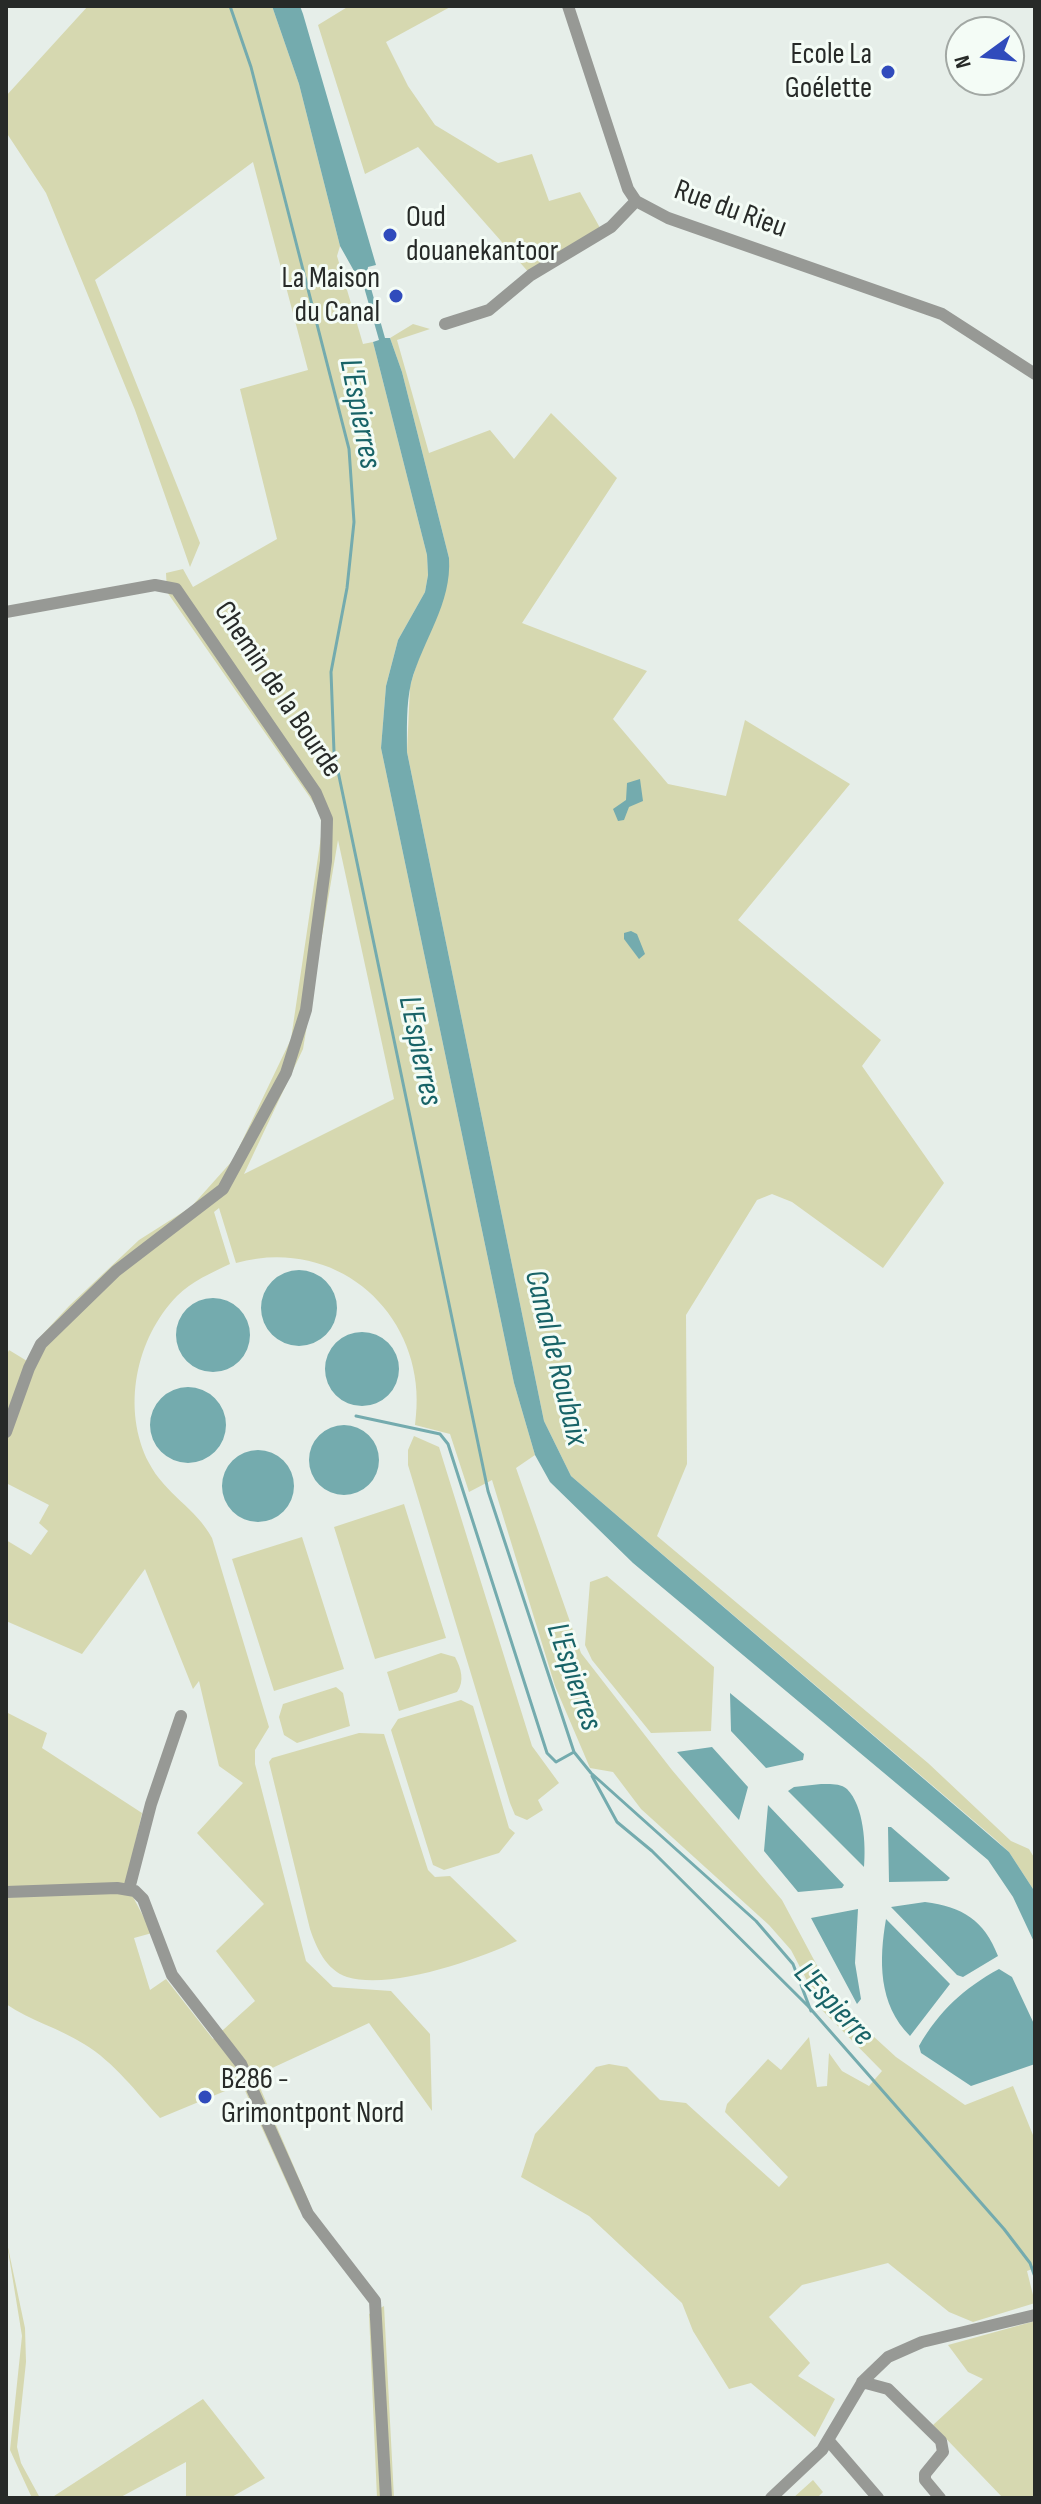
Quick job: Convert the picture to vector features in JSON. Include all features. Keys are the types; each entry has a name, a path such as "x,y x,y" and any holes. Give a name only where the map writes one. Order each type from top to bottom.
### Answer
{"street":[{"name":"Rue du Rieu","path":"568,6 628,189 636,201 668,218 942,314 1035,374"},
{"path":"445,324 489,310 531,275 611,227 636,201"},
{"name":"Chemin de la Bourde","path":"6,612 155,585 176,589 316,793 325,810 328,836 312,976 299,1038 233,1177 212,1200 108,1278 46,1338 29,1368 6,1432"},
{"path":"129,1889 151,1804 181,1716"},
{"path":"6,1892 52,1888 129,1889 148,1906 172,1975 241,2064 308,2214 375,2301 386,2498"},
{"path":"771,2498 807,2466 828,2440 862,2382 880,2362 899,2350 1035,2315"},
{"path":"862,2382 888,2389 941,2441 943,2452 925,2474 925,2480 940,2498"},
{"path":"828,2440 878,2498"}],"green space":[{"path":"88,6 272,6 299,84 340,246 337,256 363,344 373,342 427,555 425,592 398,640 386,686 381,748 514,1383 535,1455 516,1468 581,1653 672,1770 782,1900 837,2003 896,2057 965,2105 1013,2086 1035,2140 1035,2268 1027,2271 1035,2303 973,2322 949,2312 888,2263 802,2285 769,2317 810,2363 798,2376 835,2399 815,2437 751,2383 729,2389 693,2331 682,2303 589,2216 521,2177 535,2134 596,2067 609,2064 627,2067 660,2100 686,2103 779,2187 788,2177 725,2112 727,2104 768,2059 781,2070 809,2037 817,2087 827,2086 829,2053 842,2071 869,2086 882,2071 823,2011 791,1950 769,1925 641,1809 613,1772 590,1768 555,1686 492,1480 469,1492 450,1434 415,1425 416,1387 409,1351 393,1320 371,1294 343,1274 311,1261 274,1257 236,1263 219,1208 214,1212 230,1264 202,1278 177,1296 151,1332 137,1375 135,1398 140,1442 156,1474 198,1518 212,1538 269,1727 255,1750 255,1764 306,1961 333,1987 391,1991 430,2034 432,2111 369,2023 255,2076 310,2204 299,2210 242,2084 160,2118 125,2078 95,2051 6,2004 6,1712 47,1733 42,1748 142,1813 124,1894 132,1895 152,1933 134,1938 150,1990 166,1979 213,2039 255,2001 216,1951 264,1904 197,1833 243,1783 219,1766 199,1681 193,1689 145,1569 82,1654 6,1621 6,1540 31,1555 48,1531 39,1523 49,1505 6,1483 6,1356 9,1350 27,1361 40,1337 69,1306 139,1240 191,1207 233,1160 291,1039 322,830 320,813 309,796 167,592 166,573 183,569 193,587 277,539 240,389 308,370 253,162 95,280 200,543 190,567 135,410 46,193 6,132 6,96","holes":["338,840 394,1099 244,1174 303,1049"]},
{"path":"349,6 452,6 386,42 408,86 435,125 498,163 532,154 549,201 580,192 604,235 531,275 418,147 365,174 318,25"},
{"path":"413,324 430,329 397,340 429,453 490,430 514,459 551,413 617,478 522,623 647,671 613,719 668,784 726,796 745,720 850,784 738,920 881,1040 862,1066 944,1183 883,1268 792,1202 772,1194 757,1200 686,1315 687,1464 657,1536 928,1763 1011,1841 1029,1849 1035,1859 1035,1892 1009,1852 995,1839 571,1476 544,1421 407,752 410,686 449,558 402,372 390,338"},
{"path":"414,1436 439,1447 532,1746 559,1783 538,1800 543,1810 527,1820 515,1815 510,1803 408,1465 408,1450"},
{"path":"404,1504 446,1638 375,1659 334,1527"},
{"path":"302,1537 344,1669 274,1691 232,1559"},
{"path":"607,1576 714,1667 711,1731 651,1733 592,1660 585,1645 590,1582"},
{"path":"441,1653 455,1657 459,1666 461,1679 457,1692 399,1711 387,1672"},
{"path":"336,1687 343,1693 350,1726 297,1743 284,1735 279,1717 283,1704"},
{"path":"461,1700 473,1706 509,1828 515,1833 499,1853 444,1870 433,1865 391,1730 398,1719"},
{"path":"359,1733 384,1734 428,1870 435,1877 450,1876 517,1941 434,1971 386,1980 347,1977 328,1963 310,1929 269,1762 272,1758"},
{"path":"6,2238 25,2328 26,2362 17,2447 21,2463 40,2498 32,2498 10,2450 22,2336"},
{"path":"384,2306 394,2498 377,2498 369,2314"},
{"path":"1035,2321 1035,2498 1003,2498 933,2425 983,2379 968,2372 948,2345"},
{"path":"203,2399 265,2478 230,2498 186,2498 186,2462 119,2498 51,2498"},
{"path":"813,2480 823,2492 817,2498 793,2498"}],"water":[{"path":"272,6 300,6 303,14 376,265 368,267 367,274 385,338 390,338 402,372 449,558 446,591 411,683 407,752 544,1421 571,1476 1009,1852 1035,1892 1035,1944 1013,1897 988,1860 633,1563 550,1482 535,1455 514,1383 381,748 386,686 398,640 425,592 427,555 373,342 379,340 360,273 354,271 340,246 299,84"},
{"path":"640,779 643,801 629,807 624,820 618,821 613,809 626,800 627,783"},
{"path":"631,931 637,934 645,954 639,959 624,939 624,933"},
{"path":"299,1270 313,1273 326,1281 334,1294 337,1308 334,1322 326,1335 313,1343 299,1346 285,1343 272,1335 264,1322 261,1308 264,1294 272,1281 285,1273"},
{"path":"213,1298 234,1304 244,1314 250,1335 244,1356 234,1366 213,1372 192,1366 182,1356 176,1335 182,1314 192,1304"},
{"path":"362,1332 383,1338 393,1348 399,1369 393,1390 383,1400 362,1406 341,1400 331,1390 325,1369 331,1348 341,1338"},
{"path":"188,1387 202,1390 215,1398 223,1411 226,1425 223,1439 215,1452 202,1460 188,1463 174,1460 161,1452 153,1439 150,1425 153,1411 161,1398 174,1390"},
{"path":"344,1425 369,1435 379,1460 369,1485 344,1495 319,1485 309,1460 319,1435"},
{"path":"258,1450 284,1460 294,1486 284,1512 258,1522 232,1512 222,1486 232,1460"},
{"path":"730,1693 804,1754 803,1760 766,1768 731,1731"},
{"path":"712,1747 748,1787 739,1820 677,1752"},
{"path":"821,1784 841,1786 853,1796 863,1826 864,1867 788,1791 794,1787"},
{"path":"768,1805 844,1885 842,1888 798,1892 764,1851"},
{"path":"888,1827 950,1878 947,1881 889,1882"},
{"path":"925,1902 950,1907 970,1917 986,1933 998,1956 963,1977 957,1975 891,1907"},
{"path":"858,1909 855,1963 861,1999 857,2004 811,1918"},
{"path":"886,1919 950,1984 910,2036 899,2023 886,1996 882,1950"},
{"path":"999,1969 1012,1977 1035,2026 1035,2064 971,2086 921,2053 919,2046 953,2002"}],"waterway":[{"name":"L'Espierres","path":"230,6 251,67 349,449 354,522 347,588 331,672 334,752 488,1491 574,1752 591,1773 756,1921 793,1964 811,2011"},
{"path":"356,1416 440,1434 448,1444 547,1753 556,1762 574,1752"},
{"name":"L'Espierre","path":"592,1776 617,1822 652,1851 808,2006 1004,2229 1030,2263 1035,2277"}],"place":[{"name":"Ecole La Goélette","path":"888,72"},
{"name":"Oud douanekantoor","path":"390,235"},
{"name":"La Maison du Canal","path":"396,296"},
{"name":"B286 - Grimontpont Nord","path":"205,2097"}],"water label":[{"name":"Canal de Roubaix","path":"555,1358"}]}
